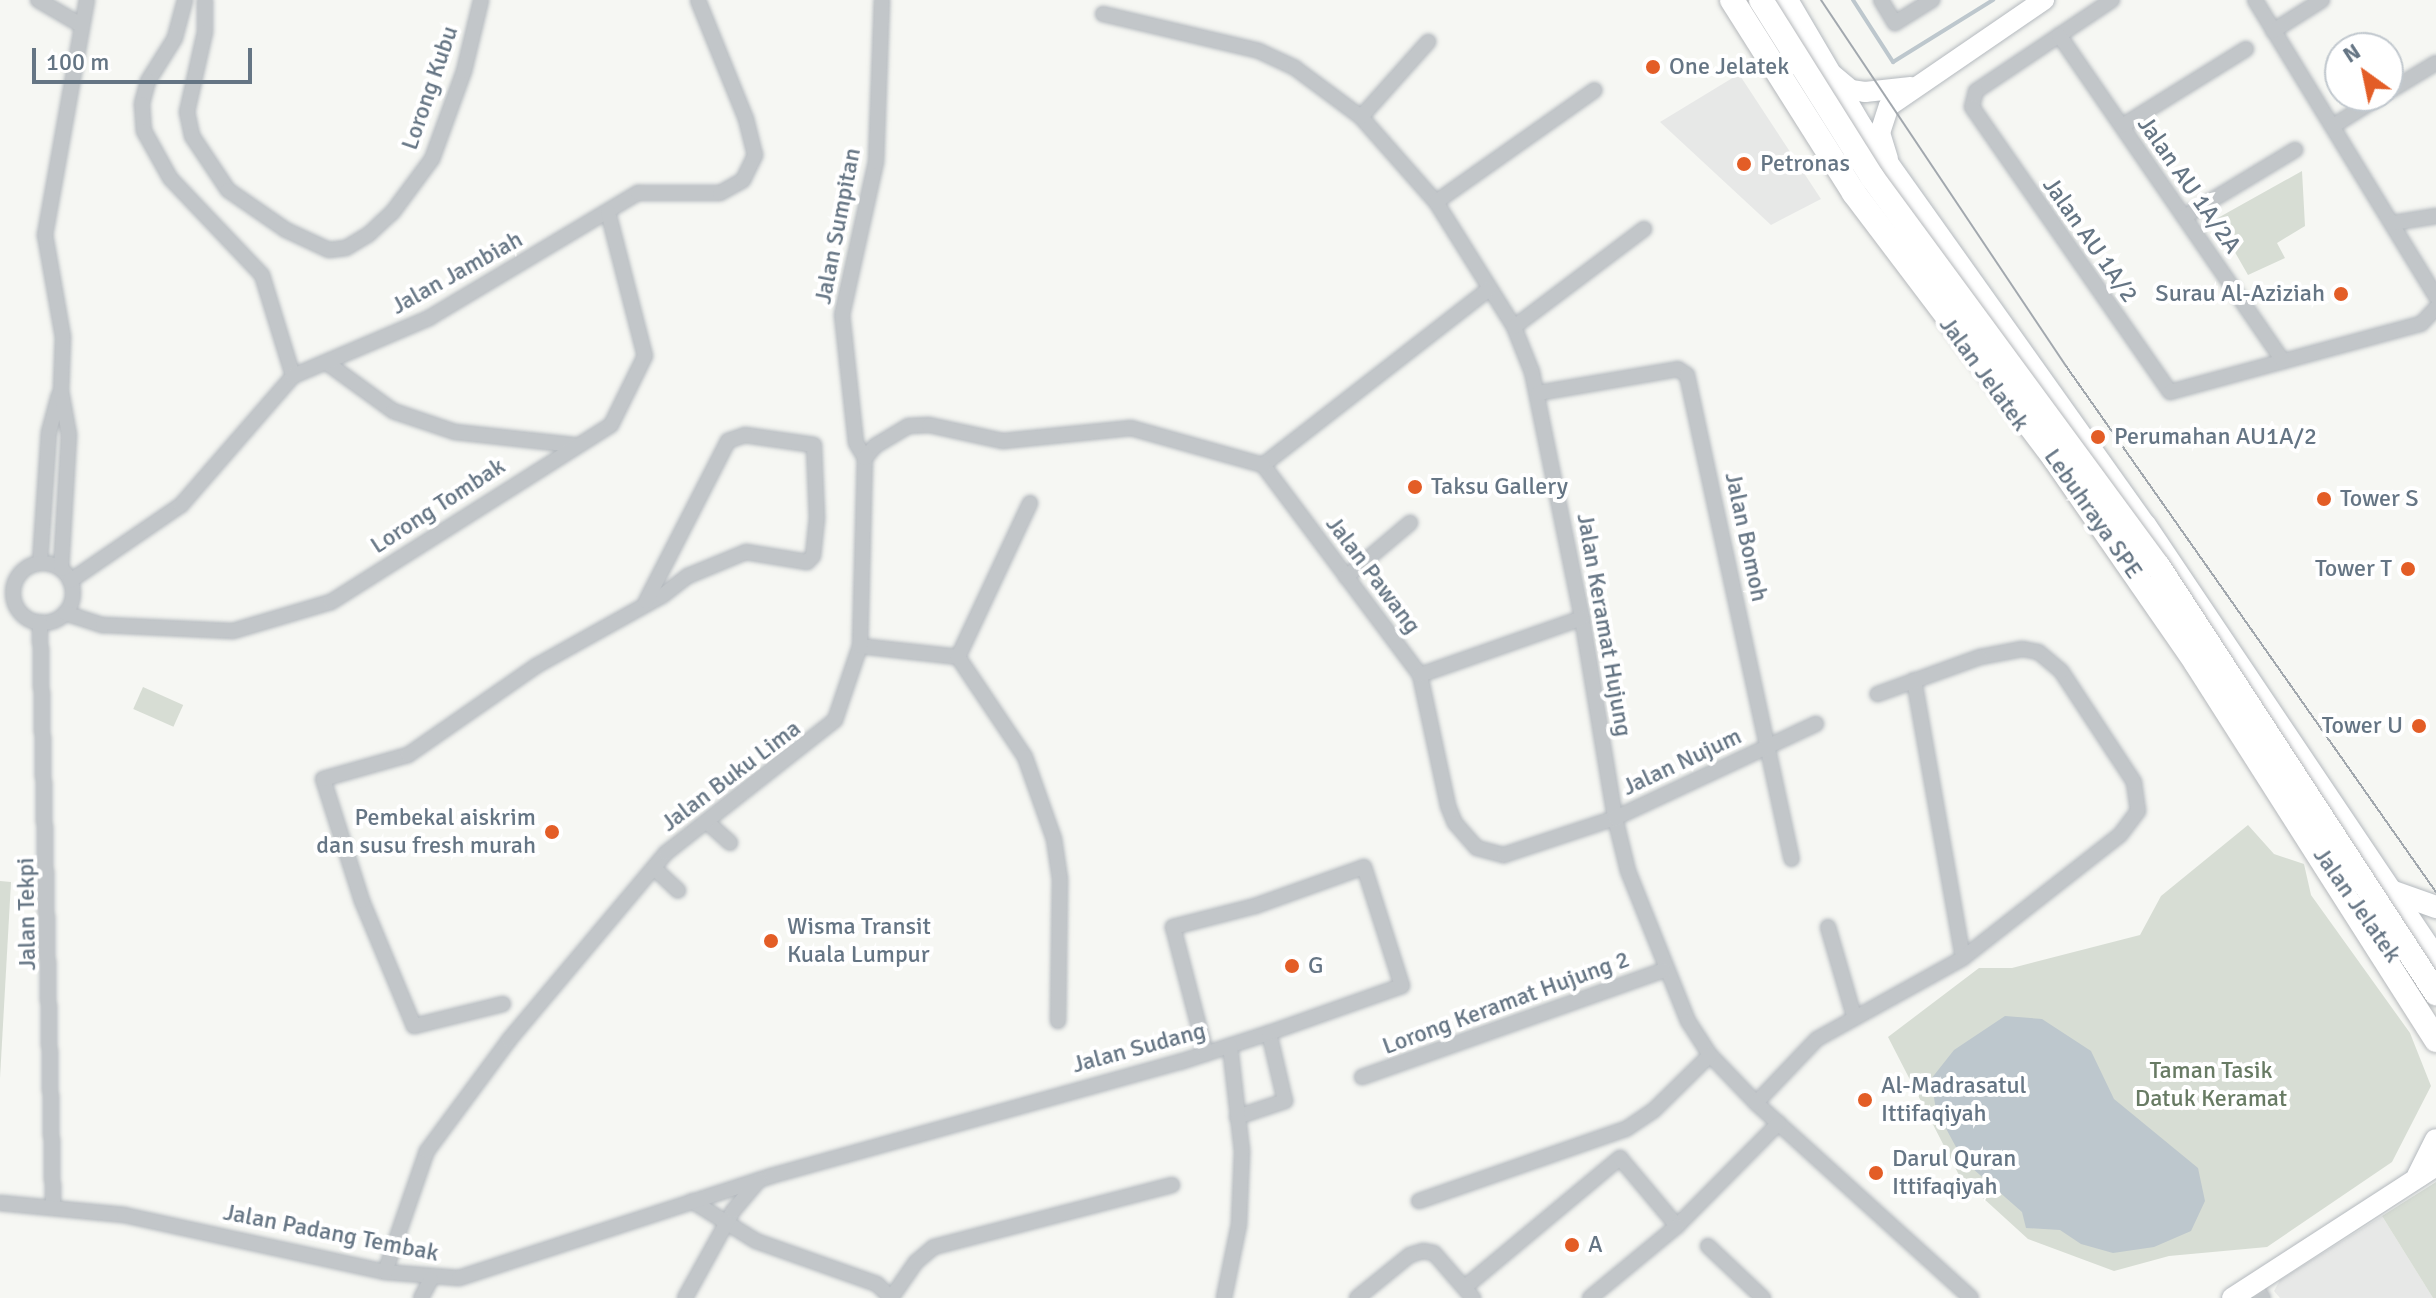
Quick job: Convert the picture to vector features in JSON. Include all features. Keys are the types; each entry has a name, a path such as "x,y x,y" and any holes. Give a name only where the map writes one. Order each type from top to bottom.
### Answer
{"highway":[{"name":"Lebuhraya SPE","path":"1730,0 1854,193 2055,459 2196,663 2436,1040"},
{"name":"Lebuhraya SPE","path":"1761,0 1872,177 2158,566 2424,990"}],"main road":[{"name":"Jalan Jelatek","path":"1730,0 1842,179 2070,489 2424,990 2436,1021"},
{"name":"Jalan Jelatek","path":"1787,0 1861,126 2145,525 2393,891 2433,945"},
{"path":"1842,179 1859,152 1861,126"},
{"path":"2393,891 2436,907"},
{"path":"2424,990 2410,961 2433,945"},
{"path":"2427,1171 2436,1140"}],"street":[{"path":"38,0 81,25"},
{"path":"40,563 18,576 6,596 24,616 40,622 65,613 72,597 66,575 69,435 61,391 63,337 45,235 87,0"},
{"path":"185,0 175,38 148,81 142,104 144,131 170,178 262,275 293,376"},
{"name":"Lorong Kubu","path":"205,0 205,32 187,112 192,136 228,190 286,230 329,250 346,248 368,235 392,213 432,159 464,71 481,0"},
{"name":"Jalan Jambiah","path":"66,575 181,505 293,376 429,318 638,193 720,193 743,180 755,155 746,119 698,0"},
{"name":"Jalan Sumpitan","path":"865,458 856,443 842,315 876,162 882,0"},
{"path":"1881,0 1895,23 1932,0"},
{"path":"1899,180 1882,145 1881,117 1911,87 2044,0"},
{"name":"Jalan AU 1A/2","path":"2112,0 1976,91 1972,107 2170,392 2421,324 2436,308"},
{"path":"2255,0 2436,296"},
{"path":"2273,31 2322,0"},
{"name":"Jalan Keramat Hujung","path":"1103,14 1259,51 1321,84 1361,117 1436,202 1488,290 1514,327 1538,393 1582,618 1615,818 1664,970 1710,1055 1756,1103 1971,1298"},
{"name":"Jalan AU 1A/2A","path":"2059,35 2283,361"},
{"path":"1361,117 1428,42"},
{"path":"2122,126 2246,49"},
{"path":"1822,64 1851,90 1911,87"},
{"path":"2404,82 2434,64"},
{"path":"1436,202 1595,90"},
{"path":"2333,126 2355,112"},
{"path":"2184,217 2295,150"},
{"name":"Lorong Tombak","path":"65,613 103,625 233,631 331,602 573,445 611,425 645,356 608,212"},
{"path":"2393,223 2436,216"},
{"path":"1514,327 1644,229"},
{"path":"865,458 892,433 929,425 1003,441 1131,428 1263,465 1488,290"},
{"path":"327,363 349,383 405,415 455,432 573,445"},
{"name":"Jalan Bomoh","path":"1538,393 1678,369 1687,375 1792,859"},
{"path":"40,563 49,432 61,391"},
{"path":"503,1004 414,1026 362,901 323,779 408,755 510,683 646,601 746,552 807,562 813,556 817,518 814,445 745,435 728,441 646,601"},
{"name":"Jalan Buku Lima","path":"385,1272 427,1151 509,1040 654,868 835,720 860,646 865,458"},
{"name":"Jalan Pawang","path":"1263,465 1420,675 1448,806 1455,823 1477,848 1504,855 1615,818"},
{"path":"958,657 1030,503"},
{"path":"1346,577 1410,523"},
{"path":"40,563 66,575"},
{"path":"1420,675 1582,618"},
{"name":"Jalan Tekpi","path":"40,622 53,1206"},
{"path":"860,646 958,657 1025,757 1054,839 1061,911 1058,1021"},
{"path":"1756,1103 1805,1049 1854,1016 1963,958 2120,835 2138,811 2139,796 2061,671 2038,652 2002,651 1878,694"},
{"path":"1914,680 1963,958"},
{"name":"Jalan Nujum","path":"1615,818 1816,724"},
{"path":"707,822 730,843"},
{"name":"Jalan Sudang","path":"692,1201 1206,1054 1404,983 1365,868 1359,867 1255,906 1173,927 1206,1054"},
{"path":"654,868 678,890"},
{"path":"1828,927 1854,1016"},
{"name":"Lorong Keramat Hujung 2","path":"1362,1077 1664,970"},
{"path":"1237,1117 1285,1101 1269,1033"},
{"path":"1224,1298 1239,1224 1237,1117 1230,1046"},
{"path":"1419,1201 1626,1129 1653,1111 1710,1055"},
{"path":"1590,1298 1677,1226 1779,1123"},
{"path":"1357,1298 1410,1255 1423,1251 1434,1253 1469,1292 1620,1158 1677,1226"},
{"path":"2232,1298 2257,1291 2427,1171"},
{"path":"685,1298 728,1223 759,1180"},
{"path":"692,1201 756,1241 877,1284 891,1298 908,1271 934,1247 1172,1185"},
{"name":"Jalan Padang Tembak","path":"0,1203 53,1206 139,1218 385,1272 431,1279 459,1278 692,1201"},
{"path":"1708,1246 1763,1298"},
{"path":"421,1298 431,1279"}],"shaded area":[{"path":"1739,74 1821,199 1771,225 1660,122"},
{"path":"2005,1016 2042,1019 2091,1051 2114,1099 2198,1168 2205,1201 2191,1231 2154,1247 2113,1253 2081,1244 2060,1230 2026,1228 2022,1212 1963,1160 1936,1110 1931,1079 1954,1050"},
{"path":"2382,1216 2433,1298 2280,1298 2274,1291 2280,1280"}],"green space":[{"path":"2302,171 2305,226 2277,243 2285,258 2248,275 2216,219"},
{"path":"143,687 183,705 173,727 133,709"},
{"name":"Taman Tasik Datuk Keramat","path":"2248,825 2274,854 2304,864 2311,895 2410,1033 2431,1086 2392,1162 2267,1247 2169,1256 2114,1271 2028,1239 1960,1177 1888,1037 1979,968 2012,968 2140,935 2161,896"},
{"path":"0,881 11,882 0,1078"},
{"path":"2436,1182 2436,1298 2433,1298 2382,1216"}],"waterway":[{"path":"1853,0 1893,62 1993,0"}],"tram line":[{"path":"1821,0 2066,366 2436,892"}],"place":[{"name":"One Jelatek","path":"1653,67"},
{"name":"Petronas","path":"1744,164"},
{"name":"Surau Al-Aziziah","path":"2341,294"},
{"name":"Perumahan AU1A/2","path":"2098,437"},
{"name":"Taksu Gallery","path":"1415,487"},
{"name":"Tower S","path":"2324,499"},
{"name":"Tower T","path":"2408,569"},
{"name":"Tower U","path":"2419,726"},
{"name":"Pembekal aiskrim dan susu fresh murah","path":"552,832"},
{"name":"Wisma Transit Kuala Lumpur","path":"771,941"},
{"name":"G","path":"1292,966"},
{"name":"Al-Madrasatul Ittifaqiyah","path":"1865,1100"},
{"name":"Darul Quran Ittifaqiyah","path":"1876,1173"},
{"name":"A","path":"1572,1245"}]}
